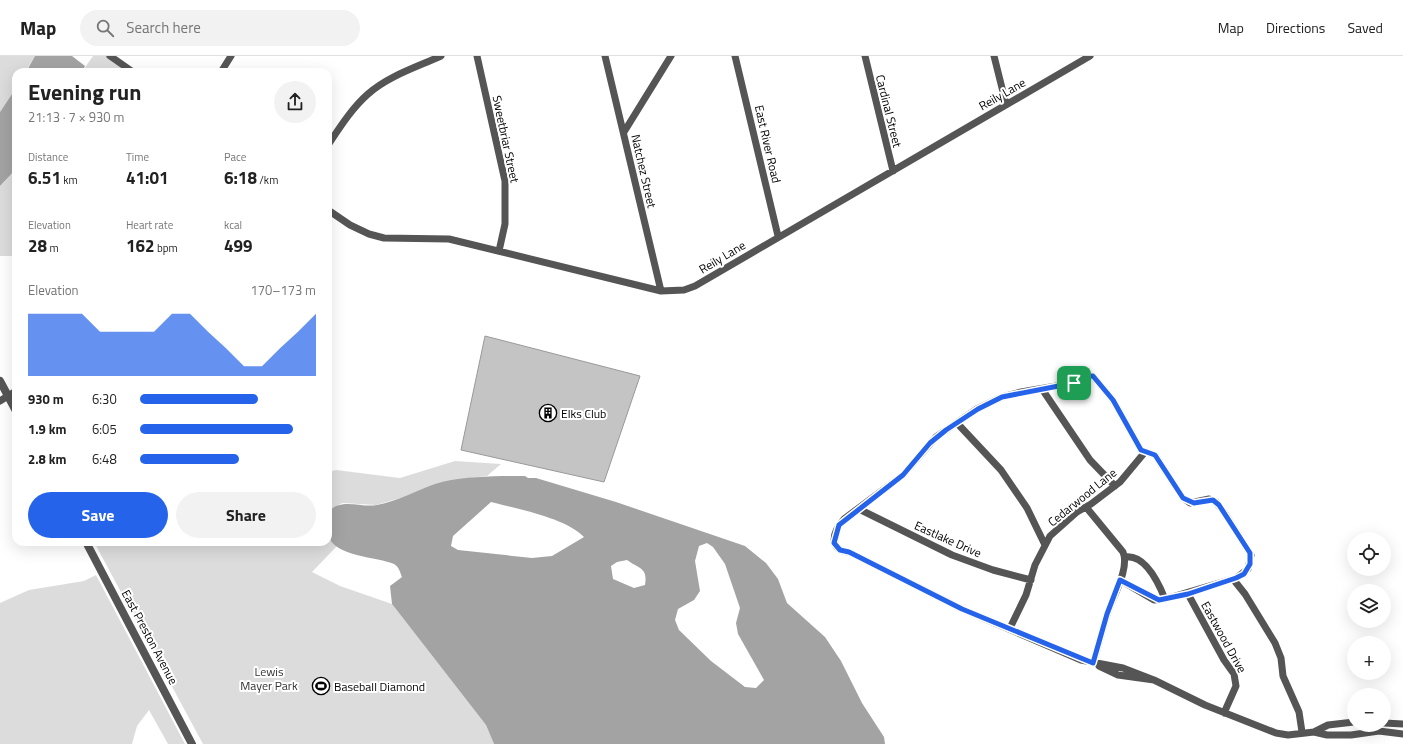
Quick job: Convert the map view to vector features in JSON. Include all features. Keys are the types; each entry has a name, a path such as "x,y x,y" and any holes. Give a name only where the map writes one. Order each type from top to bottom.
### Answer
{"street":[{"path":"110,56 126,68"},
{"path":"223,68 231,56"},
{"path":"332,139 356,106 368,93 399,74 441,56"},
{"name":"Sweetbriar Street","path":"477,56 505,181 505,224 499,251"},
{"name":"Natchez Street","path":"605,56 661,291"},
{"path":"624,132 671,56"},
{"name":"East River Road","path":"735,56 778,236"},
{"name":"Cardinal Street","path":"865,56 893,171"},
{"path":"994,56 1006,104"},
{"name":"Reily Lane","path":"332,213 350,225 369,234 384,238 449,239 661,291 684,290 695,286 778,236 1090,56"},
{"name":"Eastwood Drive","path":"1224,713 1236,686 1234,674 1224,660 1188,594 1233,579 1248,569 1251,555 1226,514 1213,500 1194,503 1183,498 1155,455 1141,450 1113,400 1093,376 1086,376 1074,383 1002,397 978,409 936,437 903,475 839,525 834,539 838,549 849,552 962,609 1093,663 1118,675 1154,680 1224,713 1276,733 1288,735 1302,732 1314,732 1327,735 1351,735 1373,731 1403,734"},
{"path":"0,381 12,404"},
{"path":"1042,389 1090,460 1115,486"},
{"path":"0,401 12,394"},
{"path":"957,423 1001,470 1027,508 1045,546"},
{"name":"Cedarwood Lane","path":"1010,628 1018,613 1031,580 1035,565 1045,546 1057,529 1077,512 1115,486 1131,471 1145,452"},
{"path":"1086,507 1123,552 1125,557 1120,580 1107,614 1093,663"},
{"name":"Eastlake Drive","path":"859,509 958,558 993,570 1031,580"},
{"name":"East Preston Avenue","path":"88,546 192,744"},
{"path":"1125,557 1138,559 1142,562 1151,573 1166,599"},
{"path":"1233,579 1245,594 1275,643 1281,658 1283,676 1299,712 1302,732"},
{"path":"1120,580 1154,600 1188,594"},
{"name":"Eastwood Drive","path":"1314,732 1328,725 1347,723"},
{"path":"1391,723 1403,724"}],"green space":[{"path":"0,56 35,56 28,68 12,68 12,94 0,112"},
{"path":"93,56 110,56 123,65 121,68 85,68"},
{"path":"12,173 12,256 0,256 0,186"},
{"path":"455,461 501,464 487,476 471,478 376,505 342,503 332,509 332,471 336,470 400,478"},
{"name":"Lewis Mayer Park","path":"332,540 337,546 312,572 340,586 392,604 486,725 494,744 203,744 96,546 332,546"},
{"path":"96,575 185,744 168,744 149,710 137,726 132,744 0,744 0,603 29,590 84,581"}],"shaded area":[{"path":"35,56 72,56 85,66 84,68 28,68"},
{"path":"12,94 12,173 0,186 0,112"},
{"path":"525,476 528,478 536,478 616,502 745,546 766,563 778,579 787,603 825,637 841,661 862,703 884,737 885,744 494,744 486,725 392,604 390,586 402,577 397,567 394,564 347,552 332,543 332,509 339,505 377,505 406,496 435,484 468,478","holes":["491,502 528,511 566,524 584,537 552,556 532,558 458,550 451,546 453,536","707,543 713,547 725,564 740,608 736,623 738,634 764,680 756,688 745,687 711,661 679,630 675,620 678,609 694,600 700,591 695,561 699,546","627,560 642,569 646,579 645,585 634,588 613,579 611,566 617,562"]}],"building":[{"name":"Elks Club","path":"485,336 640,376 604,482 461,450"}],"place":[{"name":"Elks Club","path":"548,413"},
{"name":"Baseball Diamond","path":"321,686"}],"route":[{"path":"1086,376 1093,376 1095,378 1113,400 1141,450 1151,452 1155,455 1183,498 1190,503 1213,500 1219,505 1251,555 1250,564 1244,574 1188,594 1159,600 1154,600 1120,580 1107,614 1093,663 1081,660 1010,628 962,609 849,552 838,549 834,543 834,539 839,525 903,475 936,437 978,409 1002,397 1021,392 1074,383 1086,376"}]}
